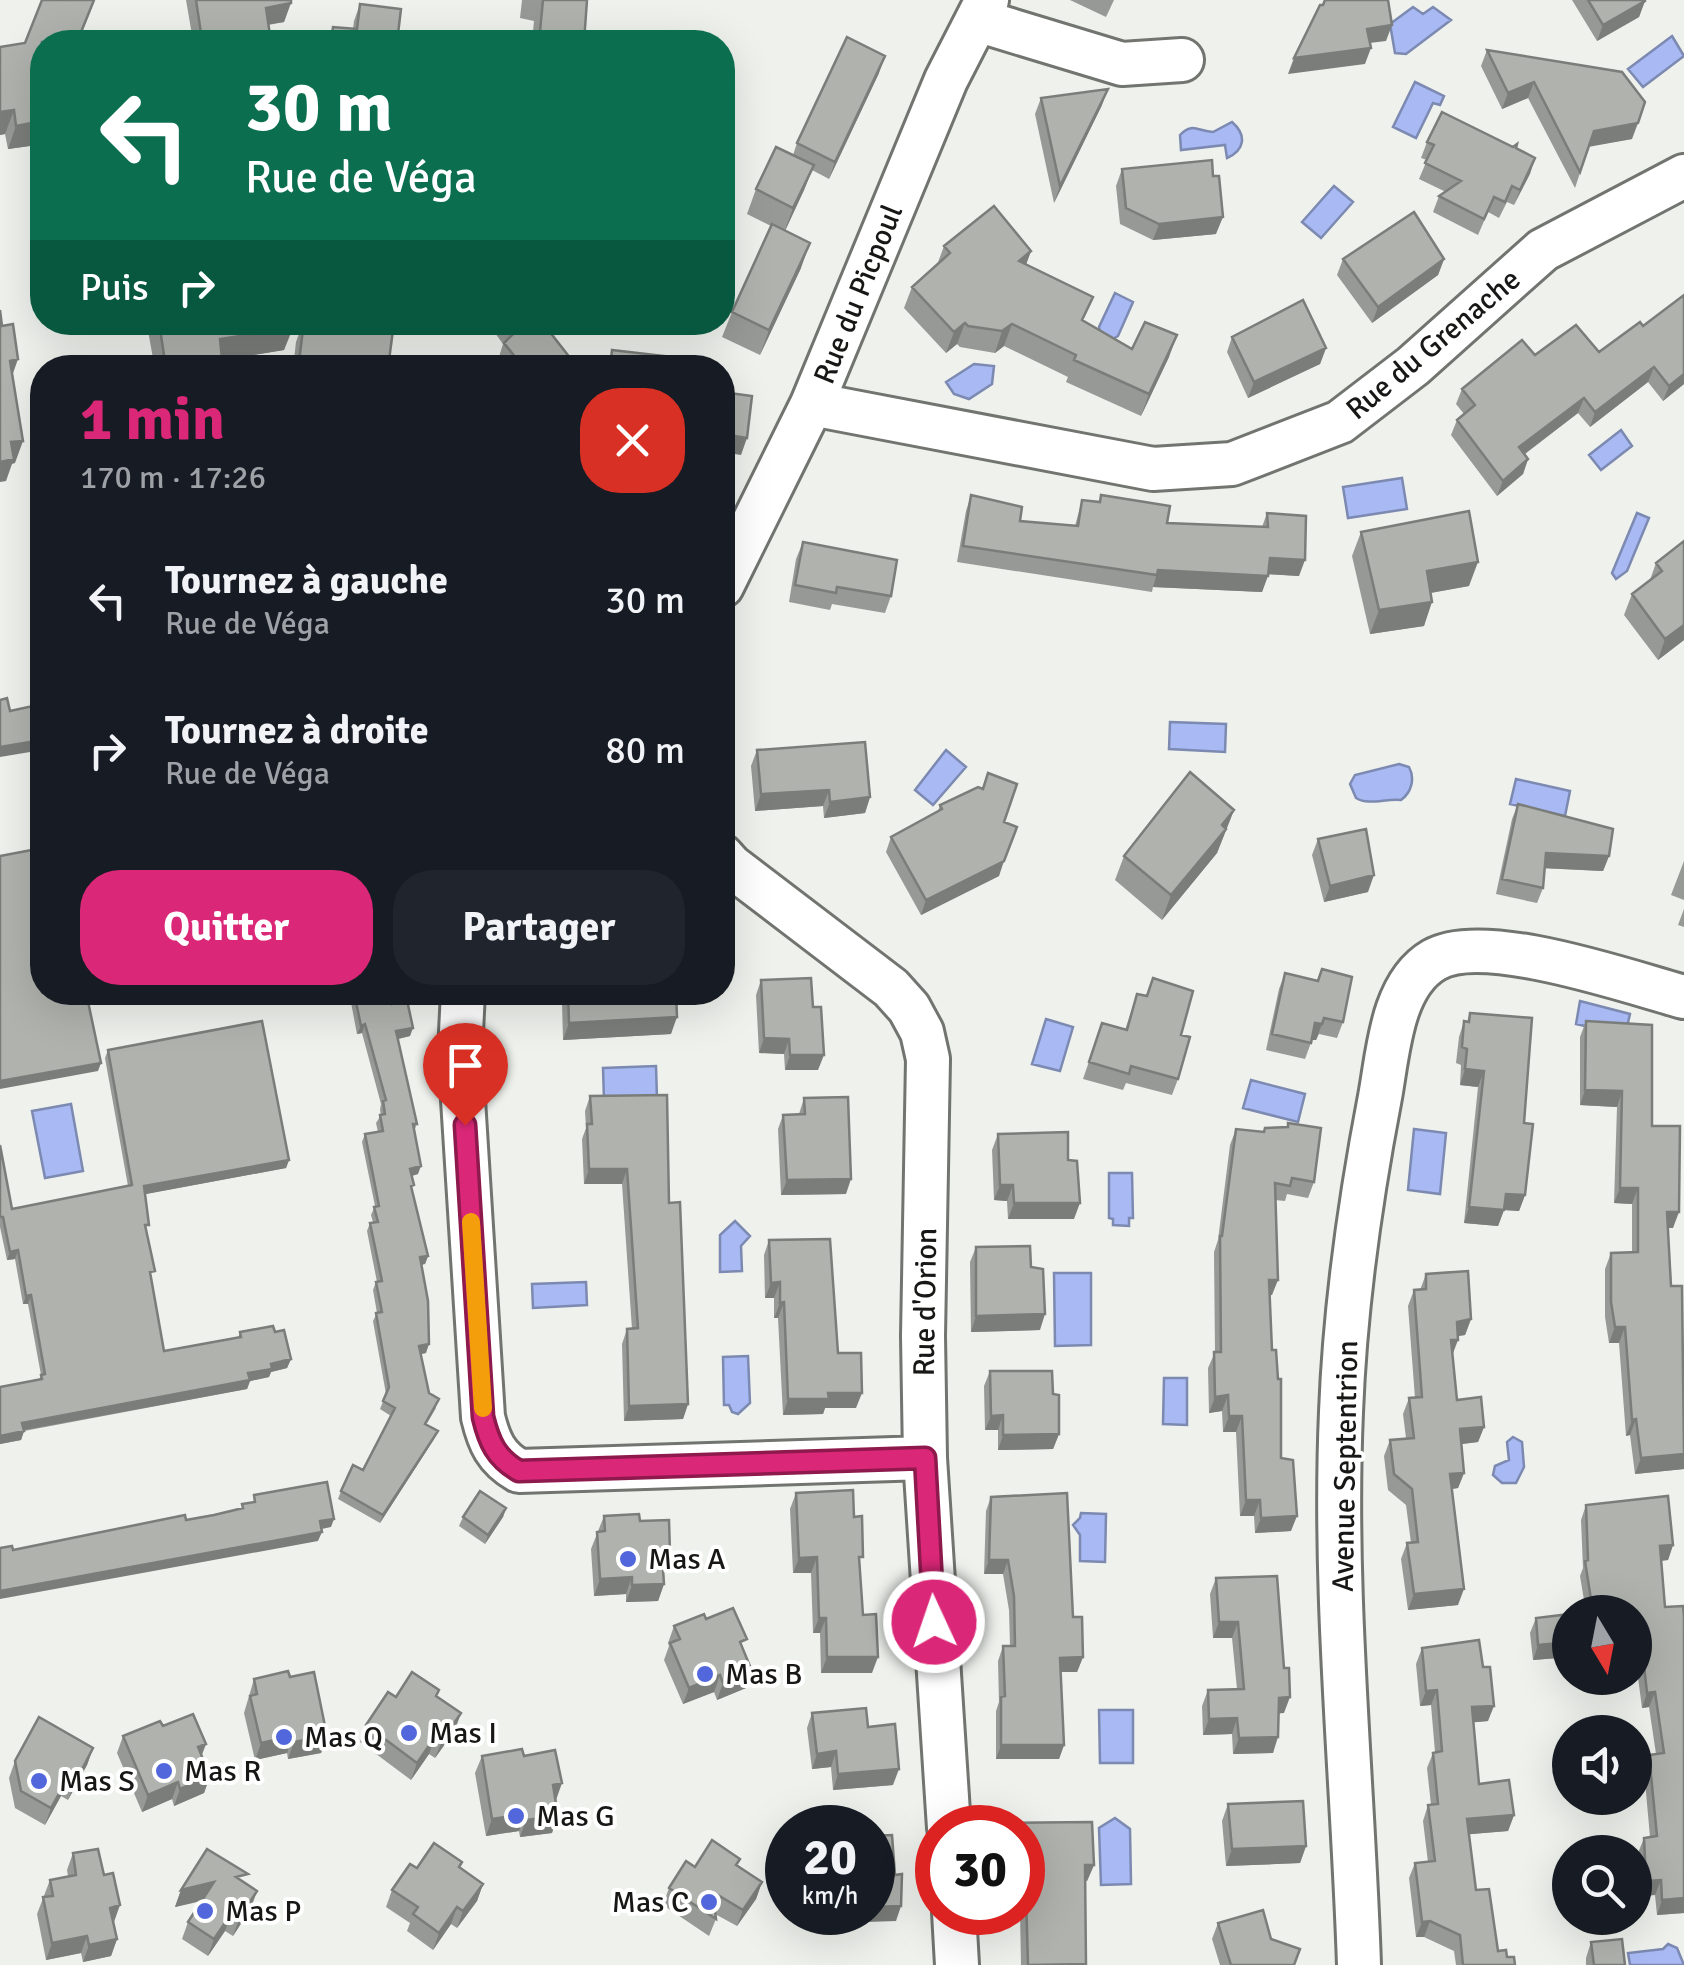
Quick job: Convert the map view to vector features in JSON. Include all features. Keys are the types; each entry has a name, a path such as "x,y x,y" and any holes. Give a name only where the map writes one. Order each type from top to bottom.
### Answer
{"street":[{"path":"982,10 1122,64 1182,60"},
{"name":"Rue du Picpoul","path":"735,560 812,404 946,80 982,10"},
{"name":"Rue du Grenache","path":"812,404 1153,470 1232,464 1340,422 1413,366 1543,250 1684,176"},
{"name":"Rue d'Orion","path":"735,871 891,988 910,1008 922,1032 930,1086 923,1336 925,1458 948,1805"},
{"name":"Avenue Septentrion","path":"1359,1965 1342,1569 1340,1414 1362,1191 1396,1018 1415,976 1433,960 1454,952 1478,950 1549,960 1684,996"},
{"path":"462,1005 460,1052 483,1417 488,1439 502,1461 519,1471 925,1458"},
{"path":"955,1935 957,1965"}],"water":[{"path":"1413,7 1423,14 1433,7 1451,20 1406,54 1395,53 1390,24"},
{"path":"1672,36 1684,56 1643,87 1628,69"},
{"path":"1415,82 1444,96 1440,105 1433,103 1416,138 1393,127"},
{"path":"1232,122 1242,142 1227,158 1225,145 1181,150 1180,135 1188,129 1213,132"},
{"path":"1334,186 1353,202 1321,238 1302,222"},
{"path":"1115,293 1133,302 1113,339 1100,332 1099,327"},
{"path":"974,364 994,366 992,384 969,399 954,394 946,382"},
{"path":"1621,430 1632,446 1601,470 1589,455"},
{"path":"1402,478 1407,509 1348,518 1343,487"},
{"path":"1637,513 1649,518 1627,571 1616,579 1612,573"},
{"path":"1170,722 1226,724 1225,752 1169,749"},
{"path":"946,750 966,767 933,805 915,790"},
{"path":"1399,764 1409,767 1412,776 1405,797 1366,801 1356,798 1350,784 1355,775"},
{"path":"1516,779 1570,791 1565,816 1510,804"},
{"path":"1580,1001 1630,1014 1625,1035 1576,1024"},
{"path":"1046,1019 1073,1027 1060,1071 1032,1064"},
{"path":"656,1066 657,1098 604,1100 603,1068"},
{"path":"1251,1080 1305,1094 1298,1122 1243,1108"},
{"path":"71,1104 83,1171 45,1178 32,1111"},
{"path":"1414,1129 1446,1133 1440,1194 1408,1190"},
{"path":"1109,1173 1132,1173 1133,1218 1129,1218 1129,1226 1113,1225 1109,1218"},
{"path":"735,1221 750,1236 741,1246 742,1271 720,1272 720,1235"},
{"path":"1054,1273 1091,1273 1091,1345 1055,1346"},
{"path":"586,1282 587,1305 533,1308 532,1284"},
{"path":"748,1356 750,1403 738,1414 724,1405 723,1357"},
{"path":"1164,1378 1187,1378 1187,1425 1163,1424"},
{"path":"1513,1437 1522,1442 1524,1467 1516,1483 1502,1483 1493,1475 1495,1466 1509,1460 1507,1442"},
{"path":"1081,1513 1106,1514 1105,1562 1080,1561 1080,1535 1073,1525"},
{"path":"1099,1710 1133,1710 1133,1763 1100,1763"},
{"path":"1115,1818 1130,1829 1131,1884 1101,1885 1099,1828"},
{"path":"1668,1944 1677,1948 1684,1965 1630,1965 1628,1953 1663,1949"}],"building":[{"path":"42,0 94,0 82,30 30,30"},
{"path":"196,0 291,0 266,8 269,30 201,30"},
{"path":"543,0 587,0 585,30 540,30"},
{"path":"1325,0 1388,0 1392,25 1367,29 1371,48 1294,58"},
{"path":"1588,0 1645,0 1645,1 1603,25"},
{"path":"360,4 401,9 398,30 333,30 357,29"},
{"path":"30,30 30,123 16,126 14,110 0,112 0,47 25,43"},
{"path":"847,37 885,56 835,162 797,143"},
{"path":"1487,50 1622,72 1645,102 1638,123 1594,131 1580,172 1534,82 1508,93"},
{"path":"1108,89 1060,186 1041,98"},
{"path":"1442,112 1513,147 1517,144 1516,148 1535,158 1520,190 1512,186 1505,202 1494,197 1484,219 1439,196 1461,181 1425,163 1434,145 1427,142"},
{"path":"776,147 814,165 793,208 756,189"},
{"path":"1212,160 1213,176 1219,176 1223,217 1159,224 1126,208 1122,169"},
{"path":"994,206 1031,251 1019,261 1093,297 1082,320 1132,349 1145,322 1177,335 1149,394 1074,360 1076,355 1012,324 1002,331 965,323 954,332 912,287 950,253 944,246"},
{"path":"1414,212 1444,259 1378,307 1343,259"},
{"path":"772,224 810,243 769,330 735,313 735,305"},
{"path":"1684,295 1684,374 1669,386 1654,367 1595,412 1584,398 1519,447 1528,459 1503,481 1457,420 1475,405 1462,389 1522,340 1535,355 1576,325 1599,352"},
{"path":"1303,300 1326,348 1254,382 1232,337"},
{"path":"0,310 2,326 13,324 18,359 10,361 23,441 11,442 14,459 0,462"},
{"path":"161,335 247,335 220,339 222,355 164,355"},
{"path":"302,335 392,335 390,355 300,355"},
{"path":"512,335 552,335 568,355 514,355 504,343"},
{"path":"612,350 656,355 611,355"},
{"path":"735,394 752,396 747,438 735,436"},
{"path":"971,495 1022,507 1020,521 1078,526 1082,500 1100,502 1101,495 1170,506 1167,523 1268,527 1267,513 1306,516 1305,560 1270,558 1268,576 1158,570 1157,575 963,546"},
{"path":"1469,511 1478,562 1427,571 1432,602 1379,610 1361,532"},
{"path":"1684,541 1684,625 1665,639 1632,594 1662,571 1656,563"},
{"path":"803,542 897,560 891,596 837,587 836,593 795,585"},
{"path":"7,698 10,711 30,707 30,742 0,747 0,700"},
{"path":"865,742 870,797 830,802 829,790 761,794 757,750"},
{"path":"1190,772 1234,810 1222,825 1226,829 1171,895 1124,856"},
{"path":"988,773 1017,784 1004,822 1017,827 1004,861 926,900 891,837 942,809 940,805 978,787 983,789"},
{"path":"1518,804 1613,829 1609,856 1546,853 1543,888 1502,879"},
{"path":"1366,829 1374,875 1330,886 1318,839"},
{"path":"30,850 30,1005 89,1005 101,1063 0,1081 0,856"},
{"path":"1322,969 1352,977 1343,1022 1324,1018 1322,1024 1315,1023 1311,1043 1272,1034 1285,973 1318,981"},
{"path":"811,978 813,1007 821,1007 824,1055 790,1055 789,1039 764,1038 761,980"},
{"path":"1153,978 1193,991 1181,1035 1190,1037 1178,1079 1131,1066 1129,1074 1089,1062 1102,1023 1127,1030 1137,994 1147,996"},
{"path":"357,1005 408,1005 413,1028 396,1031 417,1124 413,1124 421,1166 410,1169 414,1185 411,1186 428,1256 420,1257 428,1301 429,1344 419,1346 429,1393 439,1399 425,1424 438,1431 383,1515 341,1491 353,1465 363,1470 395,1408 383,1401 389,1387 376,1313 382,1312 376,1282 382,1281 370,1223 378,1222 374,1207 379,1206 365,1134 383,1131 380,1115 385,1114 386,1100 365,1024 361,1026"},
{"path":"568,1005 677,1005 677,1017 569,1023"},
{"path":"1470,1013 1532,1018 1524,1123 1533,1124 1525,1195 1506,1194 1504,1210 1469,1207 1484,1071 1465,1069 1464,1021 1469,1022"},
{"path":"262,1021 289,1160 144,1186 149,1225 145,1225 155,1271 150,1272 164,1351 241,1337 240,1332 273,1326 275,1332 284,1330 291,1359 271,1364 272,1369 248,1373 250,1380 22,1423 24,1431 0,1436 0,1387 42,1379 45,1374 31,1295 26,1296 18,1250 10,1252 0,1217 0,1145 12,1209 132,1185 108,1050"},
{"path":"1586,1021 1652,1025 1652,1126 1680,1126 1679,1212 1667,1212 1671,1286 1682,1286 1684,1454 1641,1458 1636,1419 1632,1420 1625,1327 1615,1327 1611,1302 1611,1253 1638,1252 1638,1188 1620,1188 1622,1091 1585,1090"},
{"path":"667,1095 669,1203 680,1202 688,1404 629,1406 627,1329 638,1328 627,1169 589,1169 590,1096"},
{"path":"848,1097 851,1179 787,1180 783,1115 805,1114 804,1098"},
{"path":"1288,1123 1321,1128 1314,1182 1292,1178 1290,1186 1275,1183 1278,1280 1269,1280 1272,1350 1276,1350 1281,1379 1281,1458 1293,1460 1297,1516 1261,1518 1260,1500 1246,1500 1242,1416 1229,1416 1228,1395 1215,1397 1214,1352 1221,1352 1220,1236 1236,1129 1264,1132 1265,1128 1288,1127"},
{"path":"1068,1132 1068,1160 1077,1161 1080,1203 1014,1203 1013,1185 1000,1185 998,1134"},
{"path":"830,1239 838,1353 861,1353 862,1393 828,1393 829,1399 788,1399 784,1302 780,1303 780,1282 771,1283 769,1240"},
{"path":"1030,1246 1031,1267 1043,1269 1045,1314 976,1316 976,1247"},
{"path":"1468,1271 1471,1319 1457,1322 1458,1340 1451,1340 1457,1400 1481,1397 1484,1427 1460,1429 1464,1473 1450,1474 1464,1589 1414,1594 1407,1543 1418,1542 1412,1489 1394,1474 1390,1440 1414,1438 1409,1398 1422,1397 1414,1290 1426,1289 1426,1274"},
{"path":"990,1371 1052,1371 1053,1394 1059,1395 1059,1434 1003,1435 1003,1415 991,1416"},
{"path":"327,1482 334,1519 320,1521 322,1532 0,1591 0,1548 12,1546 13,1550 185,1515 186,1520 214,1515 255,1502 254,1495"},
{"path":"853,1490 854,1517 862,1516 863,1557 859,1557 863,1615 876,1614 878,1657 827,1657 826,1618 819,1618 817,1557 799,1558 796,1493"},
{"path":"480,1491 506,1508 488,1535 463,1517"},
{"path":"1067,1493 1073,1617 1082,1617 1083,1657 1060,1658 1064,1745 1001,1745 1001,1697 1005,1696 1003,1646 1015,1646 1014,1596 1008,1560 989,1560 991,1497"},
{"path":"1668,1496 1673,1545 1660,1546 1665,1607 1683,1606 1684,1616 1684,1898 1662,1900 1661,1880 1652,1881 1652,1837 1657,1836 1652,1755 1664,1753 1655,1692 1652,1692 1652,1595 1590,1595 1585,1561 1586,1505"},
{"name":"Mas A","path":"639,1514 640,1521 669,1520 670,1553 662,1553 664,1584 632,1585 632,1577 600,1579 597,1532 605,1531 604,1516"},
{"path":"1277,1576 1290,1697 1279,1698 1278,1737 1239,1738 1237,1718 1209,1719 1208,1690 1244,1689 1238,1622 1219,1622 1216,1578"},
{"name":"Mas B","path":"733,1608 747,1639 740,1642 752,1671 723,1683 720,1675 689,1688 670,1643 680,1639 674,1626"},
{"path":"1552,1616 1552,1644 1538,1645 1536,1618"},
{"path":"1479,1640 1483,1667 1490,1667 1494,1706 1472,1707 1479,1784 1509,1780 1514,1815 1467,1819 1476,1890 1489,1889 1498,1951 1506,1950 1507,1957 1514,1957 1515,1965 1463,1965 1460,1935 1430,1921 1422,1922 1415,1863 1435,1861 1428,1805 1438,1804 1433,1753 1442,1751 1437,1690 1426,1691 1422,1648"},
{"name":"Mas Q","path":"288,1671 290,1677 314,1672 327,1736 294,1742 293,1736 261,1743 250,1696 257,1694 254,1679"},
{"name":"Mas I","path":"412,1672 439,1690 436,1696 461,1713 442,1741 435,1737 417,1763 366,1725 388,1692 396,1697"},
{"path":"866,1708 868,1727 895,1724 899,1769 838,1774 836,1751 817,1754 812,1713"},
{"name":"Mas R","path":"193,1714 206,1744 198,1747 210,1776 180,1789 178,1782 148,1795 123,1736 160,1721 163,1726"},
{"name":"Mas S","path":"39,1717 93,1748 75,1783 67,1779 51,1808 21,1791 15,1761"},
{"name":"Mas G","path":"522,1749 524,1756 555,1750 562,1783 553,1785 558,1816 526,1820 525,1814 492,1819 482,1756"},
{"path":"1303,1801 1306,1846 1232,1849 1228,1804"},
{"path":"1045,1822 1092,1822 1094,1865 1085,1865 1086,1964 1028,1965 1027,1935 1045,1935"},
{"path":"712,1840 740,1859 736,1865 762,1882 743,1910 713,1892 716,1919 669,1888 686,1861 695,1867"},
{"path":"434,1843 462,1862 459,1867 483,1884 463,1911 457,1907 439,1933 413,1914 418,1907 392,1890 410,1864 417,1868"},
{"path":"98,1849 104,1875 113,1873 120,1905 110,1908 117,1939 89,1945 87,1936 52,1943 43,1897 53,1896 50,1880 76,1875 73,1853"},
{"path":"207,1849 248,1874 236,1877 257,1891 239,1919 231,1914 214,1939 188,1922 214,1882 181,1890"},
{"path":"902,1874 901,1906 895,1906 895,1875"},
{"path":"1263,1910 1271,1939 1300,1949 1294,1965 1231,1965 1218,1923"},
{"path":"1622,1939 1625,1965 1594,1965 1591,1942"}],"slow traffic":[{"path":"471,1222 483,1408"}],"place":[{"name":"Mas A","path":"628,1559"},
{"name":"Mas B","path":"705,1674"},
{"name":"Mas I","path":"409,1733"},
{"name":"Mas Q","path":"284,1737"},
{"name":"Mas R","path":"164,1771"},
{"name":"Mas S","path":"39,1781"},
{"name":"Mas G","path":"516,1816"},
{"name":"Mas C","path":"709,1902"},
{"name":"Mas P","path":"205,1911"}],"route":[{"path":"465,1125 483,1417 488,1439 502,1461 519,1471 925,1458 934,1622"}]}
